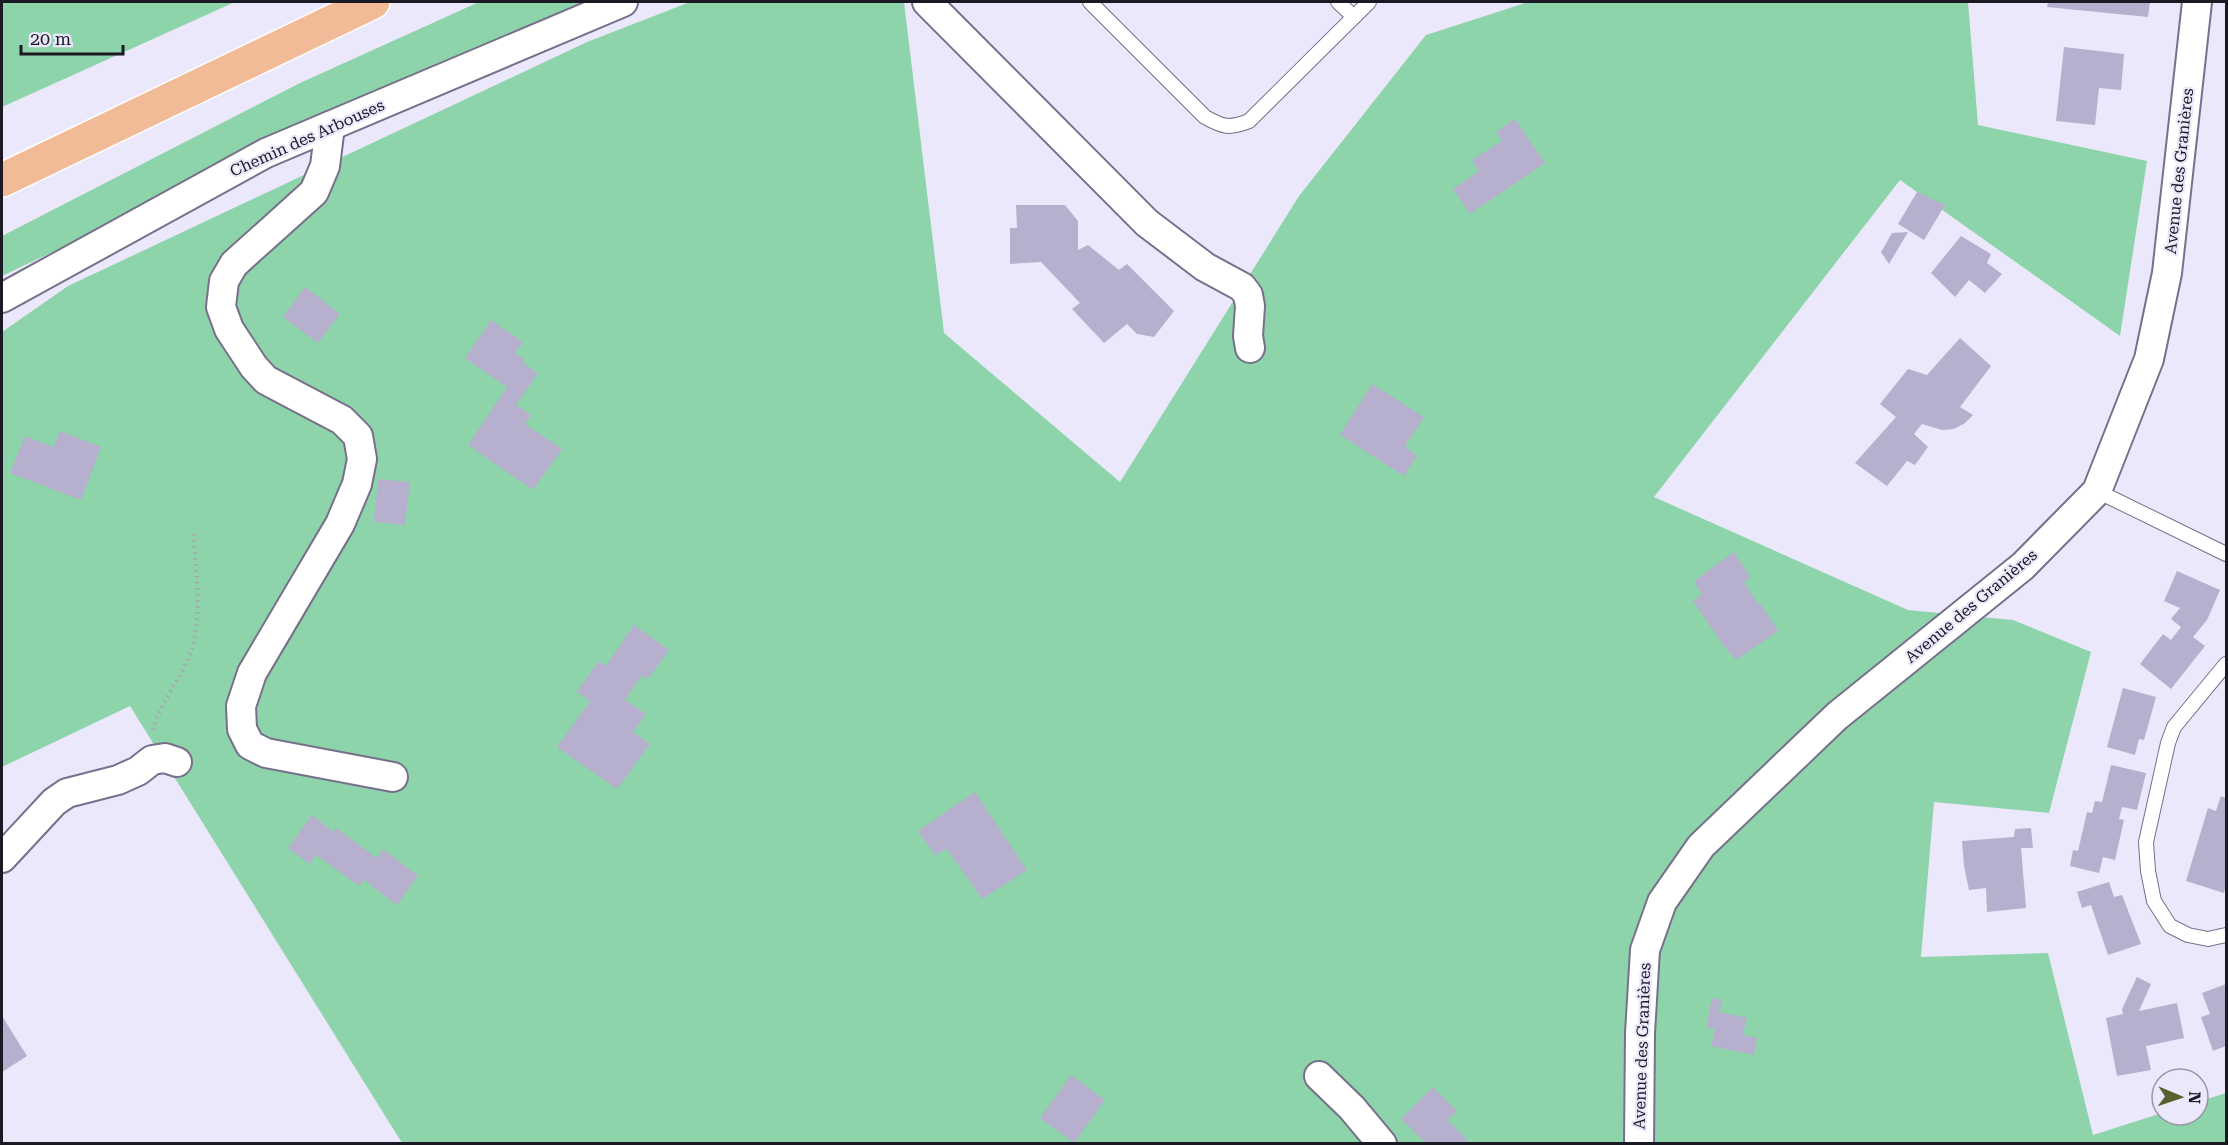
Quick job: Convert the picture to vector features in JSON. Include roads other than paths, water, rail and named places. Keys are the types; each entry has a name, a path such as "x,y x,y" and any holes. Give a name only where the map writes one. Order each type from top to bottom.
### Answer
{"main road":[{"path":"2,180 373,2"}],"street":[{"name":"Chemin des Arbouses","path":"2,298 266,153 623,2"},
{"path":"927,2 1147,223 1205,267 1242,287 1248,295 1250,306 1248,336 1251,348"},
{"name":"Avenue des Granières","path":"1639,1143 1640,1033 1646,950 1662,902 1668,892 1701,846 1837,716 2023,566 2097,491 2149,359 2168,273 2197,2"},
{"path":"330,126 325,166 314,192 234,264 224,281 221,307 229,329 254,367 266,380 342,420 358,436 362,459 357,484 340,524 252,673 241,706 242,729 250,745 266,753 393,777"},
{"path":"2,858 54,802 67,793 118,780 165,761"},
{"path":"1319,1076 1352,1108 1382,1143"}],"lane":[{"path":"1090,2 1204,117 1218,125 1233,127 1249,121 1369,2"},
{"path":"1338,2 1354,17"},
{"path":"2097,491 2226,554"},
{"path":"2226,664 2174,727 2168,743 2146,842 2148,871 2154,901 2170,926 2188,935 2208,939 2226,935"}]}
